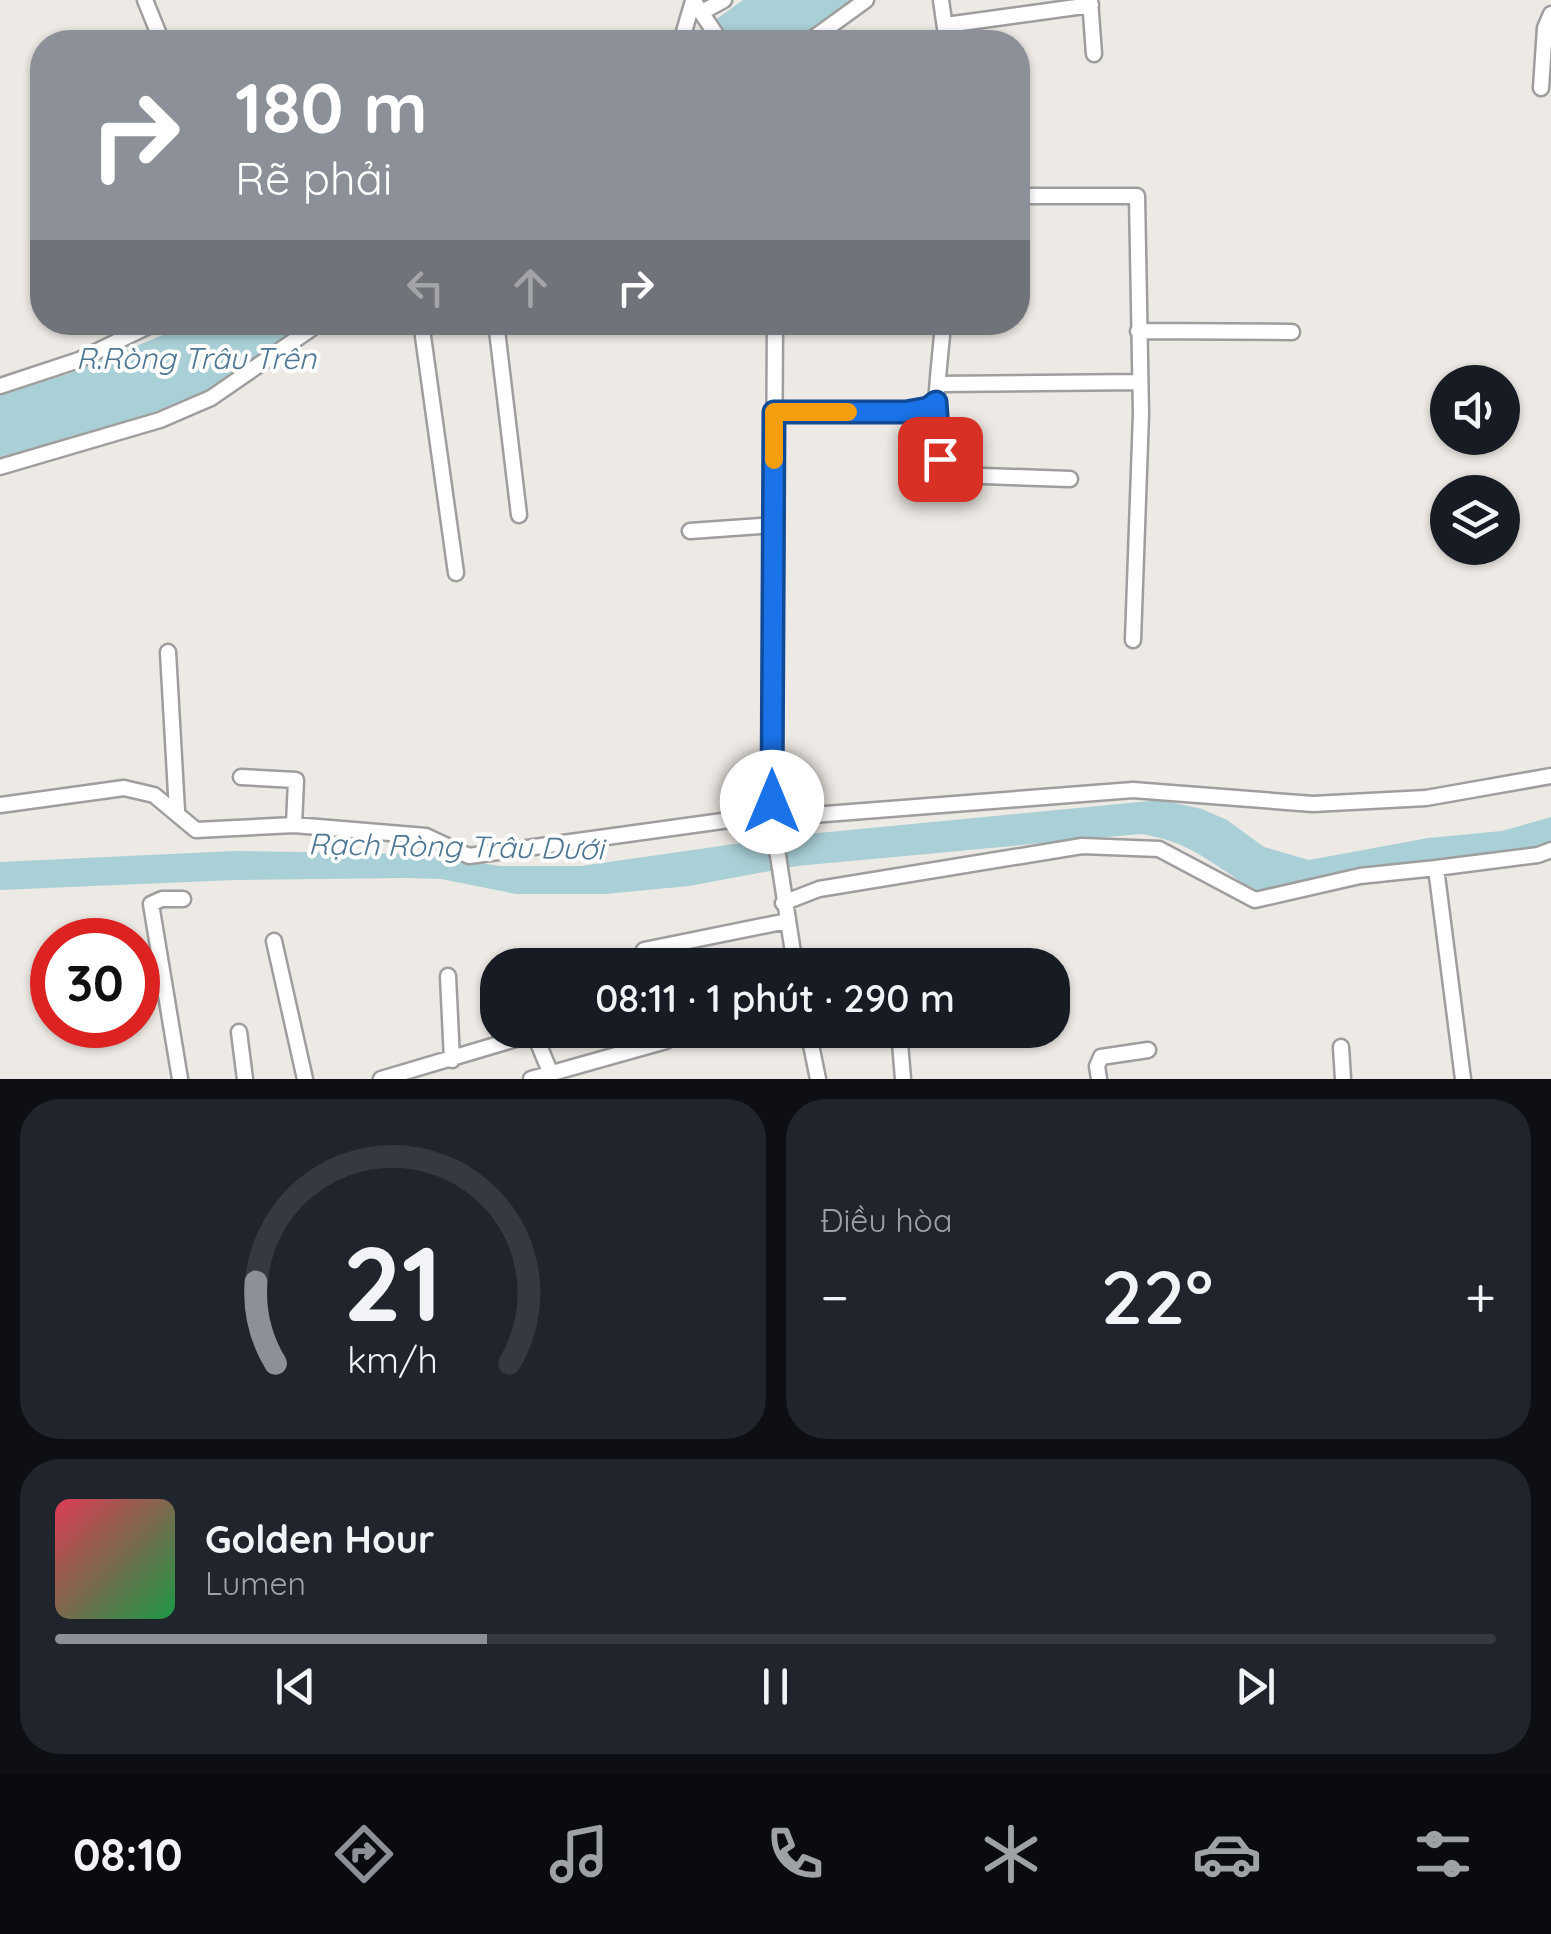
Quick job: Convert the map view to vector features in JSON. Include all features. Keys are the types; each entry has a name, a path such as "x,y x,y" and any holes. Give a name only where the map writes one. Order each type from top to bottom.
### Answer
{"street":[{"path":"145,0 157,30"},
{"path":"714,30 699,8 724,0"},
{"path":"825,30 866,0"},
{"path":"941,0 946,30"},
{"path":"946,25 1090,2 1094,54"},
{"path":"1541,88 1545,28 1551,14"},
{"path":"1030,196 1138,196 1139,382 1133,640"},
{"path":"1138,331 1292,332"},
{"path":"0,386 79,360 130,335"},
{"path":"0,467 160,420 211,398 302,335"},
{"path":"423,335 456,574"},
{"path":"498,335 519,515"},
{"path":"775,335 772,809 792,948"},
{"path":"942,335 936,402 940,459 946,473 1070,479"},
{"path":"939,384 1139,382"},
{"path":"774,412 906,412 928,408 936,402"},
{"path":"690,532 773,525"},
{"path":"168,652 178,811"},
{"path":"0,805 124,788 154,794 196,830 294,825 426,836 469,856 751,816 772,809 800,816 1133,790 1313,804 1426,798 1551,776"},
{"path":"241,777 296,780 294,825"},
{"path":"784,903 819,890 1082,846 1159,849 1255,900 1360,876 1538,855 1551,850"},
{"path":"1436,868 1462,1079"},
{"path":"180,1079 152,904 162,899 183,899"},
{"path":"654,948 787,921"},
{"path":"274,941 305,1079"},
{"path":"448,976 452,1060"},
{"path":"238,1032 245,1079"},
{"path":"381,1079 526,1036 536,1038 552,1076"},
{"path":"1341,1047 1343,1079"},
{"path":"531,1079 643,1048"},
{"path":"812,1048 818,1079"},
{"path":"900,1048 903,1079"},
{"path":"1100,1079 1101,1057 1148,1050"}],"water":[{"path":"743,0 862,0 816,30 701,30"},
{"name":"R.Ròng Trâu Trên","path":"163,335 289,335 215,391 0,457 0,393 68,374"},
{"path":"1160,800 1202,809 1227,820 1264,847 1309,860 1428,838 1502,831 1551,817 1551,844 1265,892 1248,886 1183,846 1140,834 797,866 689,886 605,894 516,894 441,879 406,878 235,880 0,890 0,862 234,851 420,854 500,866 581,866 798,835"}],"slow traffic":[{"path":"774,460 774,412 848,412"}],"route":[{"path":"772,802 774,412 906,412 928,408 936,402 940,459"}],"water label":[{"name":"Rạch Ròng Trâu Dưới","path":"456,847"}]}
